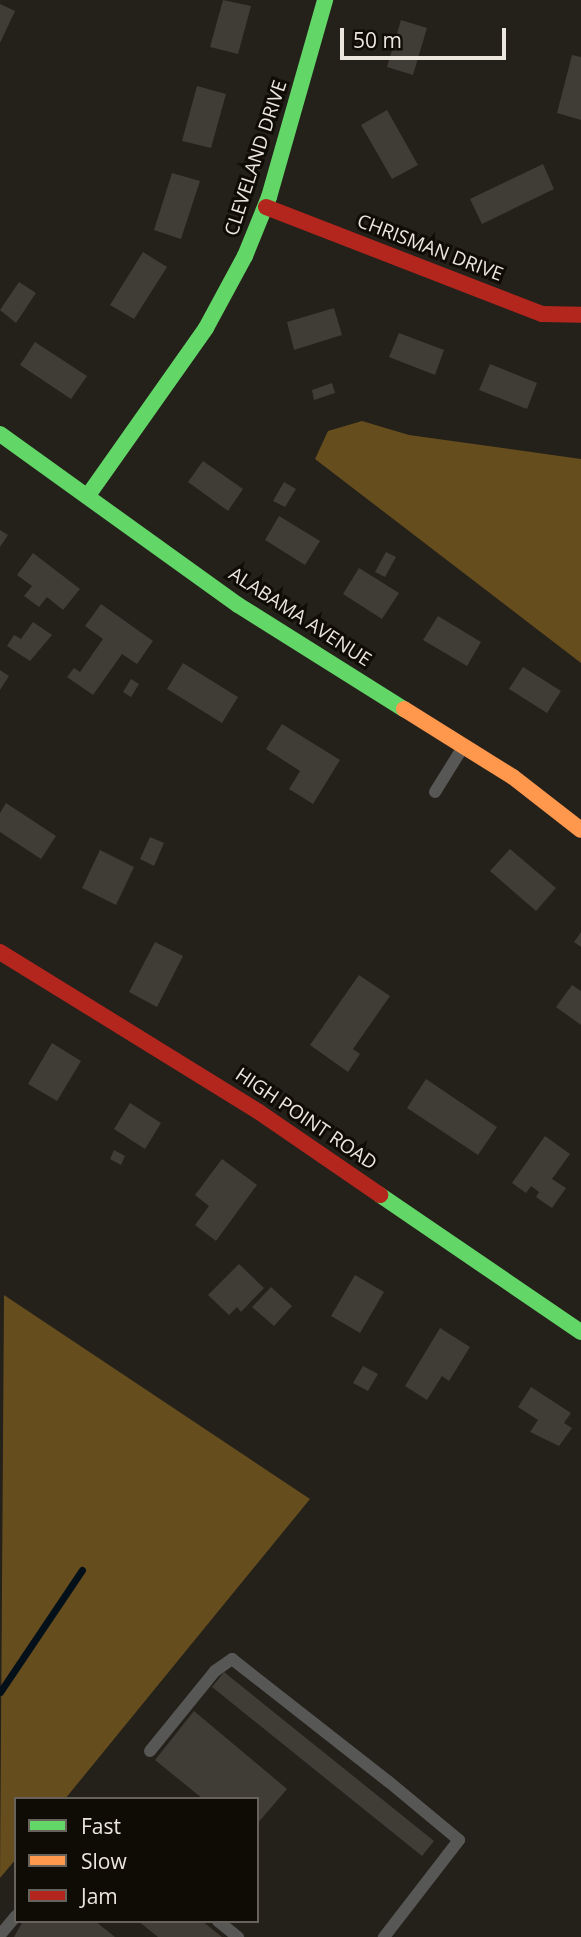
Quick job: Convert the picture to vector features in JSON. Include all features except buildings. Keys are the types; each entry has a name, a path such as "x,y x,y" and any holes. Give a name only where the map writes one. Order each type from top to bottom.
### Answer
{"street":[{"name":"CLEVELAND DRIVE","path":"89,494 206,328 246,256 266,207 325,0"},
{"name":"CHRISMAN DRIVE","path":"266,207 542,314 581,315"},
{"name":"ALABAMA AVENUE","path":"0,434 89,494 238,605 463,746 581,830"},
{"name":"HIGH POINT ROAD","path":"0,952 259,1112 581,1332"}],"lane":[{"path":"435,792 463,746"},
{"path":"150,1751 215,1671 232,1659 389,1782 459,1840 384,1937"},
{"path":"0,1935 14,1918"},
{"path":"220,1923 238,1937"}],"shaded area":[{"path":"362,421 409,435 581,459 581,663 315,459 328,431"},
{"path":"4,1295 310,1499 67,1797 14,1797 14,1861 0,1878"}],"waterway":[{"path":"0,1692 82,1570"}],"traffic: fast":[{"path":"89,494 206,328 245,256 269,197 325,0"},
{"path":"0,434 238,605 404,709"},
{"path":"380,1195 581,1332"}],"traffic: slow":[{"path":"404,709 513,777 581,830"}],"traffic: jam":[{"path":"266,207 542,314 581,315"},
{"path":"0,952 259,1112 380,1195"}]}
